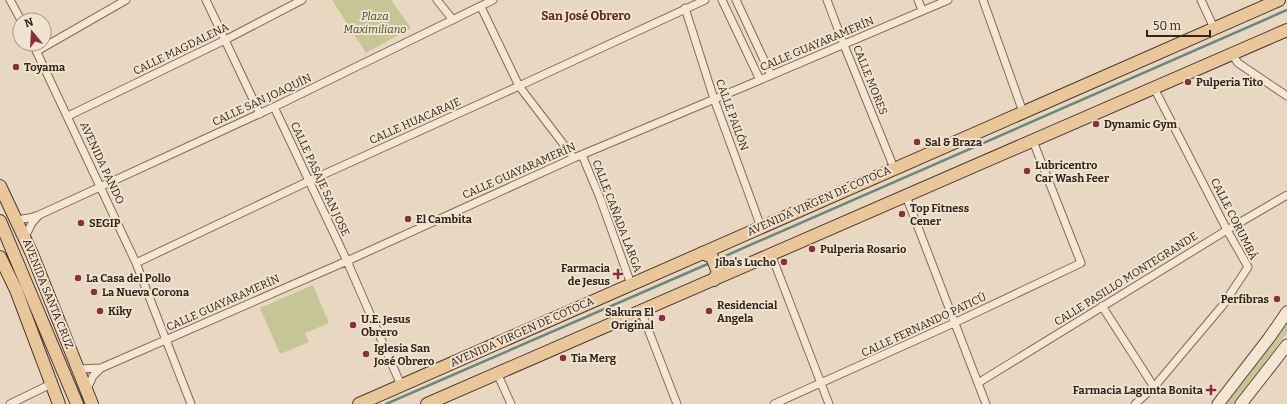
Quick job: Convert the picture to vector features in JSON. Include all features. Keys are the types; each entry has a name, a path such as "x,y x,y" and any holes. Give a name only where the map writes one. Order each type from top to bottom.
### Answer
{"main road":[{"name":"AVENIDA VIRGEN DE COTOCA","path":"359,404 631,284 713,252 761,227 1279,0"},
{"path":"427,404 723,273 906,196 1287,30"},
{"name":"AVENIDA SANTA CRUZ","path":"0,186 25,237 92,404"},
{"name":"AVENIDA SANTA CRUZ","path":"0,221 77,404"},
{"path":"0,237 16,290 59,404"},
{"path":"713,252 723,273"},
{"path":"0,257 16,290"},
{"path":"1218,404 1269,338 1287,312"},
{"path":"1241,404 1287,345"}],"street":[{"path":"10,0 17,12"},
{"path":"52,42 126,0"},
{"path":"206,0 260,114"},
{"name":"CALLE MAGDALENA","path":"68,116 225,40 302,0"},
{"path":"437,0 453,20"},
{"name":"CALLE SAN JOAQUÍN","path":"16,220 39,215 260,114 493,0"},
{"name":"CALLE HUACARAJE","path":"136,263 309,181 704,0"},
{"path":"722,0 760,80"},
{"path":"736,0 771,75"},
{"name":"CALLE MORES","path":"827,0 894,168"},
{"path":"918,0 922,10"},
{"name":"CALLE GUAYARAMERÍN","path":"78,369 101,368 346,261 574,158 948,0"},
{"path":"983,0 1023,112"},
{"path":"1201,0 1214,28"},
{"path":"480,7 519,86 574,158"},
{"name":"CALLE PAILÓN","path":"685,8 714,99 761,227"},
{"name":"AVENIDA PANDO","path":"37,52 136,263 191,404"},
{"path":"1232,54 1238,63 1287,96"},
{"name":"CALLE CORUMBÁ","path":"1135,404 1154,387 1223,305 1248,267 1227,230 1154,88"},
{"name":"CALLE PASAJE SAN JOSE","path":"274,107 346,261 401,386"},
{"name":"CALLE FERNANDO PATICÚ","path":"774,404 954,323 1082,263 1033,141"},
{"name":"CALLE CAÑADA LARGA","path":"582,155 600,198 631,284"},
{"name":"CALLE PASILLO MONTEGRANDE","path":"978,383 1102,306 1287,195"},
{"path":"906,196 986,404"},
{"path":"25,237 32,223 39,215"},
{"path":"771,254 829,404"},
{"path":"1102,306 1154,387"},
{"path":"641,310 677,404"},
{"name":"CALLE GUAYARAMERÍN","path":"86,390 93,376 101,368"},
{"path":"497,373 511,404"},
{"path":"10,404 51,384"}],"green space":[{"name":"Plaza Maximiliano","path":"332,0 391,0 411,28 366,53"},
{"path":"313,285 329,323 305,333 309,342 280,354 260,308"},
{"path":"1287,320 1287,333 1235,404 1226,404 1258,362"}],"waterway":[{"path":"716,260 1287,10"},
{"path":"386,404 710,263"}],"place":[{"name":"Toyama","path":"16,67"},
{"name":"Pulperia Tito","path":"1188,82"},
{"name":"Dynamic Gym","path":"1096,124"},
{"name":"Sal & Braza","path":"917,142"},
{"name":"Lubricentro Car Wash Feer","path":"1027,171"},
{"name":"Top Fitness Cener","path":"902,214"},
{"name":"El Cambita","path":"408,219"},
{"name":"SEGIP","path":"81,223"},
{"name":"Pulperia Rosario","path":"812,249"},
{"name":"Jiba's Lucho","path":"784,262"},
{"name":"Farmacia de Jesus","path":"618,274"},
{"name":"La Casa del Pollo","path":"78,278"},
{"name":"La Nueva Corona","path":"94,292"},
{"name":"Perfibras","path":"1277,299"},
{"name":"Kiky","path":"100,311"},
{"name":"Residencial Angela","path":"709,311"},
{"name":"Sakura El Original","path":"662,318"},
{"name":"U.E. Jesus Obrero","path":"353,325"},
{"name":"Iglesia San José Obrero","path":"366,354"},
{"name":"Tia Merg","path":"563,358"},
{"name":"Farmacia Lagunta Bonita","path":"1211,390"}],"district":[{"name":"San José Obrero","path":"586,16"}]}
